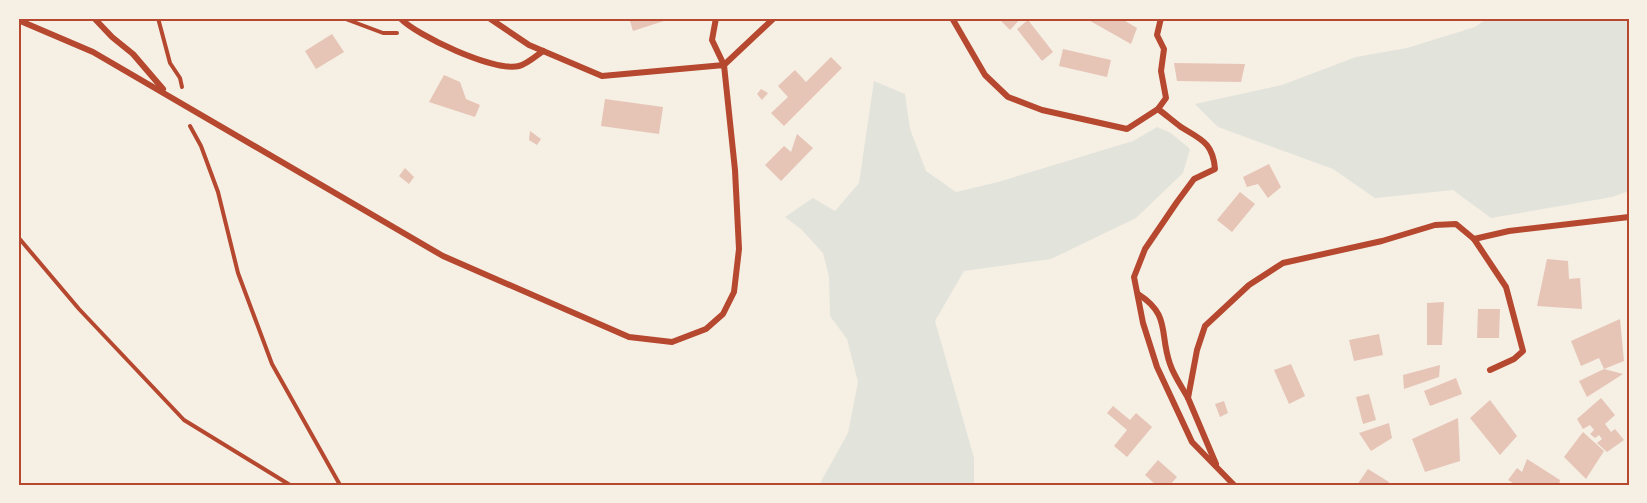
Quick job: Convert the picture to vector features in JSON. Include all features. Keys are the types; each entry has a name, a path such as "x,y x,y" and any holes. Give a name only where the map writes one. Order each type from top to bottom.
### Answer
{"street":[{"path":"94,18 133,54 167,94"},
{"path":"400,18 455,52 504,66 520,66 543,51"},
{"path":"489,18 529,45 602,76 724,65 774,18"},
{"path":"18,20 93,52 443,256 629,338 672,342 706,329 723,314 734,292 739,249 735,170 724,65 712,39 716,18"},
{"path":"952,18 986,75 1008,97 1042,110 1127,129 1158,109 1166,98 1161,71 1164,49 1157,34 1161,18"},
{"path":"1158,109 1181,127 1203,139 1214,159 1215,169 1194,179 1145,249 1134,277 1143,323 1157,367 1192,442 1234,485"},
{"path":"1474,239 1509,231 1629,217"},
{"path":"1188,398 1197,350 1205,326 1249,285 1283,262 1382,241 1435,225 1456,224 1474,239 1506,287 1523,351 1514,359 1490,370"},
{"path":"1138,294 1152,303 1164,326 1170,364 1188,398 1219,470"}],"path":[{"path":"158,18 170,63 180,78 187,106 185,118 201,146 218,192 238,273 272,364 340,485"},
{"path":"343,18 383,33 426,35"},
{"path":"18,237 79,309 184,420 290,485"}],"shaded area":[{"path":"1488,18 1629,18 1629,191 1612,197 1491,218 1453,190 1375,198 1333,169 1218,127 1195,104 1282,85 1356,57 1407,48 1475,27"},
{"path":"874,81 905,94 910,129 926,171 956,192 998,182 1133,141 1157,127 1171,133 1190,149 1183,173 1136,218 1051,259 964,271 935,321 974,458 974,485 819,485 848,433 858,382 847,339 830,316 829,277 823,253 801,229 785,217 813,198 835,211 859,183"}],"building":[{"path":"629,18 673,18 633,31"},
{"path":"998,18 1021,18 1010,30"},
{"path":"1085,18 1120,18 1137,28 1131,44"},
{"path":"1028,20 1053,52 1042,61 1017,29"},
{"path":"332,34 344,52 316,69 305,51"},
{"path":"1063,49 1111,60 1107,77 1059,66"},
{"path":"831,57 842,68 784,126 771,113 788,97 778,86 795,70 806,82"},
{"path":"1174,63 1245,64 1241,82 1177,81"},
{"path":"444,75 460,82 466,99 480,105 475,117 429,102"},
{"path":"761,89 768,93 762,100 757,94"},
{"path":"605,99 663,107 659,134 601,126"},
{"path":"530,131 541,139 537,145 529,140"},
{"path":"797,134 813,148 781,181 765,165 784,146 791,152"},
{"path":"1269,164 1281,187 1268,198 1258,184 1247,187 1243,177"},
{"path":"405,168 414,177 409,184 399,176"},
{"path":"1240,192 1255,204 1232,232 1217,220"},
{"path":"1547,259 1568,261 1569,279 1580,278 1582,309 1537,306"},
{"path":"1444,302 1442,345 1427,345 1427,303"},
{"path":"1478,309 1500,309 1499,338 1477,338"},
{"path":"1620,319 1624,361 1604,369 1599,358 1581,366 1571,341"},
{"path":"1379,334 1383,355 1354,361 1349,340"},
{"path":"1291,364 1305,396 1289,404 1274,370"},
{"path":"1440,365 1439,377 1404,389 1403,375"},
{"path":"1604,369 1623,374 1587,397 1579,381"},
{"path":"1456,378 1462,394 1430,406 1424,391"},
{"path":"1369,394 1376,420 1363,424 1356,397"},
{"path":"1601,398 1615,415 1605,424 1611,432 1615,429 1624,440 1607,452 1597,443 1602,439 1599,435 1595,438 1590,434 1594,430 1590,425 1583,429 1577,419"},
{"path":"1490,400 1517,436 1500,455 1470,418"},
{"path":"1224,401 1228,413 1220,417 1215,404"},
{"path":"1113,406 1130,420 1136,413 1152,427 1127,457 1114,446 1127,430 1107,413"},
{"path":"1458,418 1460,461 1425,472 1412,439"},
{"path":"1389,423 1392,438 1371,451 1359,433"},
{"path":"1583,432 1604,451 1586,479 1564,457"},
{"path":"1527,459 1560,480 1559,485 1516,485 1508,480 1517,468 1522,472"},
{"path":"1158,460 1177,477 1170,485 1156,485 1145,475"},
{"path":"1368,469 1389,482 1387,485 1357,485"}]}
